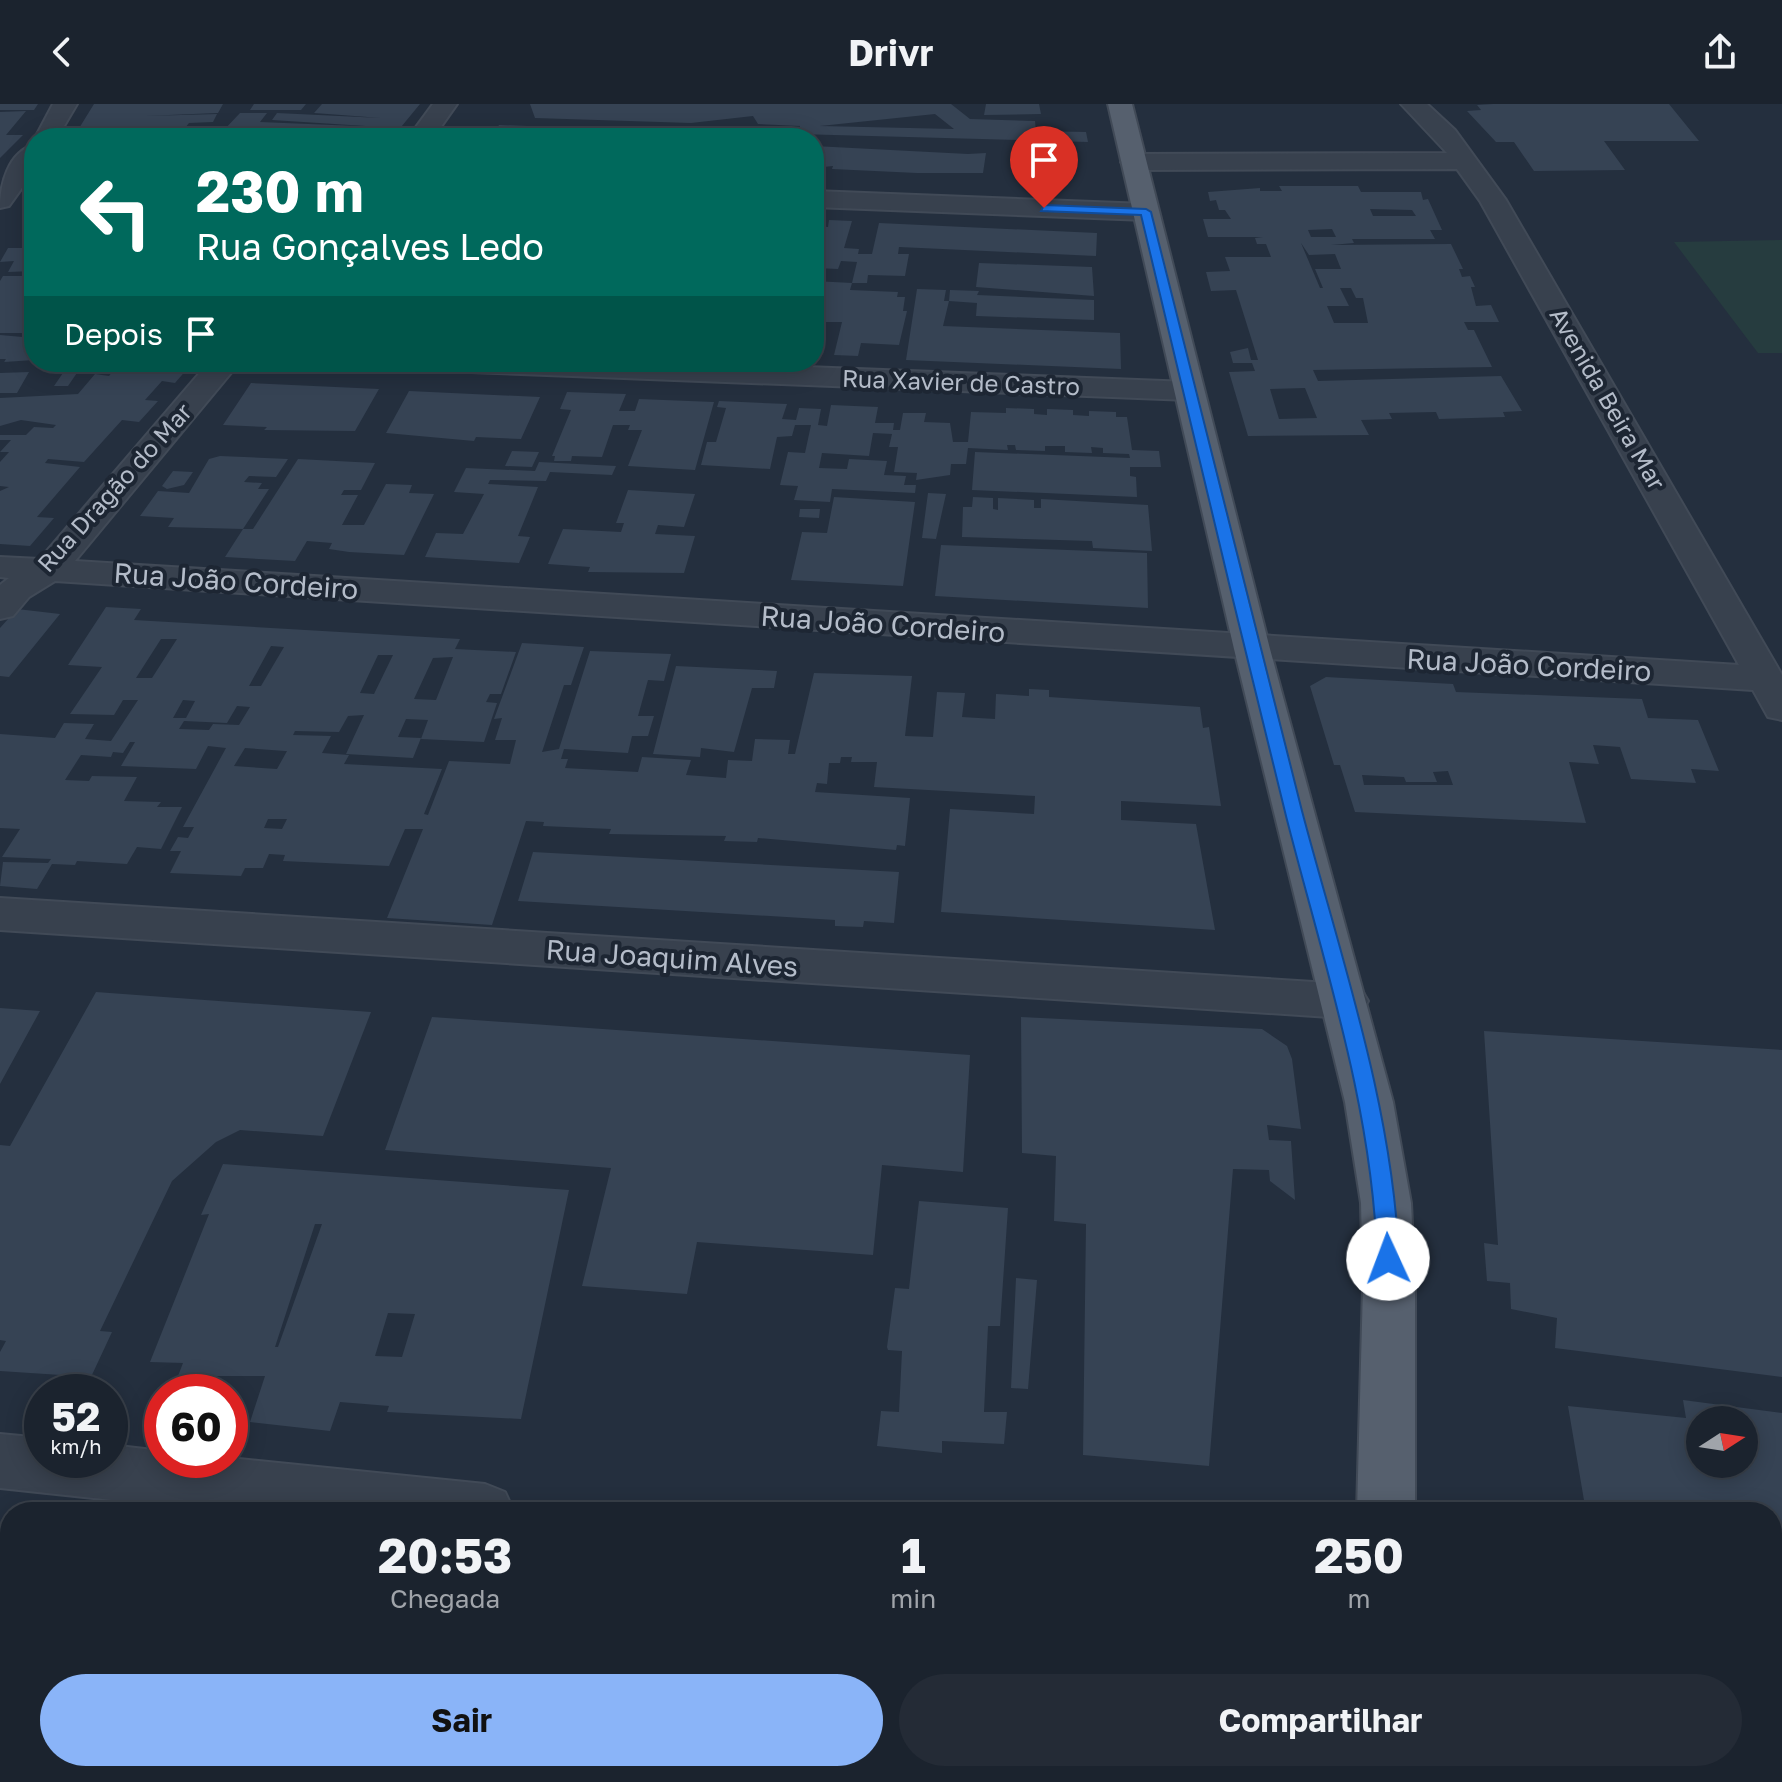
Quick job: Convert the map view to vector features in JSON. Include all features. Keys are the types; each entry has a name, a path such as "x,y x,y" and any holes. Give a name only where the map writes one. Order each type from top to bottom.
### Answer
{"main road":[{"path":"1120,104 1252,649 1369,1102 1386,1203 1386,1502"}],"street":[{"path":"51,128 65,104"},
{"path":"427,128 445,104"},
{"name":"Avenida Beira Mar","path":"1413,104 1446,135 1493,200 1774,694"},
{"path":"1134,162 1464,161"},
{"path":"0,200 24,167"},
{"path":"824,199 1146,212"},
{"name":"Rua Dragão do Mar","path":"0,608 16,589 50,569 217,372"},
{"name":"Rua Xavier de Castro","path":"702,372 1189,391"},
{"name":"Rua João Cordeiro","path":"0,567 1252,649 1774,694"},
{"name":"Rua Joaquim Alves","path":"0,914 1345,1001"},
{"path":"0,1461 390,1502"}],"green space":[{"path":"1782,240 1782,353 1758,353 1674,242"}],"building":[{"path":"0,104 38,104 34,110 0,110"},
{"path":"94,104 223,104 218,113 145,116 217,114 213,122 189,123 185,128 79,128"},
{"path":"254,104 306,104 301,110 250,110"},
{"path":"322,104 420,104 400,128 226,128 240,113 267,113 260,122 381,127 272,120 277,113 381,118 314,113"},
{"path":"530,104 951,104 970,119 1035,121 1036,131 1086,132 1088,142 824,135 824,128 758,124 753,116 691,123 535,118","holes":["935,114 954,129 820,126"]},
{"path":"986,104 1039,104 1041,114 984,115"},
{"path":"1669,104 1699,141 1604,141 1625,170 1534,171 1514,142 1496,142 1467,111 1481,110 1477,105"},
{"path":"26,111 6,135 23,135 0,158 0,112"},
{"path":"499,125 580,128 497,128"},
{"path":"824,147 986,153 983,173 832,169 833,166 824,167"},
{"path":"1279,186 1358,186 1361,192 1421,192 1423,200 1428,199 1442,230 1430,230 1435,239 1352,239 1354,243 1331,245 1451,244 1463,269 1459,269 1462,277 1470,276 1475,287 1471,287 1476,306 1491,305 1499,322 1464,322 1468,330 1474,330 1492,367 1313,370 1318,381 1501,376 1522,411 1503,412 1505,417 1439,419 1436,412 1389,413 1392,419 1361,420 1369,435 1248,436 1229,372 1255,371 1252,363 1233,363 1230,352 1248,348 1251,360 1258,360 1236,290 1211,291 1206,272 1230,271 1225,257 1271,257 1266,244 1257,244 1255,238 1263,237 1208,237 1203,219 1231,219 1225,210 1219,210 1216,200 1210,201 1208,192 1260,188 1260,191 1282,191","holes":["1370,209 1412,210 1416,216 1373,216","1332,229 1336,237 1311,237 1308,230","1301,243 1309,255 1335,254 1341,269 1315,269 1323,288 1320,288","1340,288 1351,288 1356,298 1363,298 1368,323 1334,323 1327,306 1349,306","1305,388 1317,418 1279,419 1270,389"]},
{"path":"829,220 852,221 844,248 859,249 858,254 872,254 879,223 1097,233 1096,256 899,247 898,254 909,254 905,276 868,275 867,283 852,283 857,262 841,261 838,269 824,268 824,227 828,227"},
{"path":"8,248 24,248 24,271 8,272 14,261 0,262"},
{"path":"979,263 1092,267 1094,296 976,287"},
{"path":"3,276 24,276 24,333 0,333 0,281"},
{"path":"824,282 852,283 850,290 898,292 897,297 905,297 903,311 907,311 899,345 861,343 858,356 834,355 842,322 825,322 824,326"},
{"path":"917,289 946,290 944,301 949,301 943,326 1120,333 1121,369 906,360"},
{"path":"950,290 979,291 977,295 1094,300 1094,320 976,316 977,303 949,301"},
{"path":"0,335 24,337 24,361 4,362 6,359 0,359"},
{"path":"29,372 17,393 0,393 0,373"},
{"path":"64,372 78,372 68,386 54,386"},
{"path":"112,372 185,372 175,383 162,381 145,400 158,401 139,422 122,420 84,462 48,459 45,463 80,467 37,517 54,518 30,546 0,544 0,491 9,487 0,486 0,462 9,452 0,452 11,440 0,440 0,435 26,435 34,427 53,428 56,425 21,420 0,426 0,398 78,394 95,374 109,376"},
{"path":"251,383 379,389 355,431 264,430 267,427 223,425"},
{"path":"409,391 540,397 521,439 476,437 474,441 386,433"},
{"path":"567,392 626,394 619,411 635,411 639,399 714,402 695,470 628,466 642,430 628,430 630,425 613,425 602,457 572,456 571,461 554,461 555,456 552,456 571,410 560,409"},
{"path":"719,401 787,404 782,419 796,420 799,408 821,409 818,425 827,426 831,405 878,407 875,423 894,423 893,430 900,430 903,413 926,413 924,422 950,423 953,442 968,442 971,412 1006,413 1006,408 1034,409 1034,414 1047,415 1047,409 1073,410 1073,415 1089,416 1089,411 1116,412 1116,417 1127,417 1132,450 1159,451 1161,467 1130,467 1130,476 1136,477 1137,497 972,490 975,452 1130,458 1129,454 1103,453 1103,448 1091,447 1092,453 1065,452 1065,446 1045,446 1045,451 1016,450 1015,445 1007,445 1008,450 968,448 966,464 951,464 950,475 916,480 917,473 894,472 898,447 889,447 892,434 873,433 869,456 822,453 819,468 847,469 849,459 887,461 884,475 906,476 904,485 916,485 915,493 832,489 830,502 794,500 798,486 780,485 788,452 805,453 811,425 795,425 792,436 777,437 770,469 701,465 707,442 716,442 726,408 717,407"},
{"path":"512,451 539,452 532,467 505,466"},
{"path":"220,456 288,459 276,477 249,476 244,482 262,483 258,489 269,489 243,529 168,527 174,518 140,516 158,491 189,493 209,459"},
{"path":"298,459 375,463 361,490 344,490 341,495 358,495 342,525 364,525 386,484 412,485 409,493 434,494 404,555 349,552 329,549 332,543 307,541 295,561 225,557 243,529 253,529"},
{"path":"539,462 616,466 612,475 550,472 546,481 490,480 488,484 538,487 518,536 530,537 519,563 425,557 436,533 463,534 484,494 454,492 466,468 535,471"},
{"path":"173,471 193,472 184,485 167,489 162,486"},
{"path":"628,490 695,494 684,527 658,525 655,534 695,536 684,573 588,572 590,567 548,564 563,529 621,532 624,523 616,523"},
{"path":"928,493 946,494 936,539 922,538"},
{"path":"834,497 915,502 903,586 791,580 802,532 827,533"},
{"path":"973,497 993,498 993,509 998,510 998,498 1034,500 1034,508 1041,508 1041,499 1148,505 1152,551 1093,548 1092,541 962,537 963,507 972,507"},
{"path":"800,509 820,509 819,518 799,517"},
{"path":"941,545 1147,553 1148,608 935,596"},
{"path":"106,607 141,609 134,620 460,639 455,649 516,652 501,694 490,694 486,702 497,703 484,742 421,739 428,720 406,719 398,737 421,738 413,758 346,754 364,715 348,716 339,732 295,731 293,735 331,736 322,753 349,755 344,764 442,769 424,814 428,815 449,761 510,764 516,740 495,740 502,718 494,719 522,643 584,647 571,685 564,685 542,752 559,749 590,651 671,654 664,681 648,680 638,716 654,716 648,736 632,736 628,753 564,749 561,759 568,759 565,768 638,772 642,757 691,760 686,775 726,778 728,760 752,761 755,739 790,740 788,754 795,754 814,673 912,676 905,736 933,737 937,692 965,693 962,717 995,719 996,694 1029,696 1029,689 1049,690 1049,697 1200,707 1203,728 1209,727 1221,806 1121,801 1121,820 1196,824 1215,930 941,912 950,809 1034,814 1035,796 874,787 877,762 851,762 852,757 841,757 840,763 829,763 827,784 817,783 815,792 910,798 905,846 897,845 896,850 758,838 757,842 724,841 726,836 609,834 611,829 543,826 544,822 526,821 492,925 387,918 423,829 405,829 389,866 283,861 285,855 269,854 263,868 245,868 241,876 170,873 181,851 170,851 178,837 188,838 194,827 183,827 226,748 208,746 196,769 121,766 135,742 130,742 123,753 113,752 111,757 81,755 65,780 89,781 92,776 137,777 124,801 161,802 157,807 182,807 161,849 137,847 127,864 77,861 75,865 52,864 37,889 0,886 3,862 48,863 51,859 2,857 20,829 0,828 0,734 55,738 64,723 94,724 85,739 111,741 138,700 123,700 114,715 70,714 102,667 68,665","holes":["161,639 177,639 152,678 136,678","271,646 284,647 261,686 249,686","378,655 393,655 374,694 360,693","453,657 436,700 414,699 433,658","183,700 195,701 186,718 173,718","237,706 250,707 239,725 213,724 209,730 179,729 184,721 227,723","245,748 287,751 277,769 234,766","268,819 287,819 282,829 264,828"]},
{"path":"17,609 60,614 9,677 0,676 0,628"},
{"path":"676,666 777,671 774,688 752,688 734,752 701,748 700,757 653,754"},
{"path":"1326,677 1453,684 1456,692 1642,699 1648,718 1698,720 1719,771 1691,769 1696,783 1631,779 1620,747 1593,745 1599,764 1569,762 1586,823 1355,812 1340,765 1334,765 1310,686","holes":["1448,771 1453,785 1364,785 1362,775 1404,777 1406,782 1437,782 1433,772"]},
{"path":"533,852 899,872 894,923 864,921 863,927 835,926 835,920 518,901"},
{"path":"96,992 371,1012 323,1136 240,1130 216,1142 172,1181 100,1331 112,1332 92,1374 0,1371 0,1352 6,1341 0,1340 0,1145 10,1146"},
{"path":"0,1008 40,1011 0,1084"},
{"path":"432,1017 970,1055 963,1172 882,1165 873,1255 697,1242 687,1294 582,1286 611,1168 385,1150"},
{"path":"1021,1017 1262,1029 1287,1046 1292,1059 1301,1129 1267,1125 1269,1140 1291,1141 1295,1200 1270,1181 1269,1170 1233,1169 1209,1466 1083,1455 1086,1224 1054,1221 1056,1156 1022,1153"},
{"path":"1484,1031 1782,1050 1782,1377 1555,1348 1557,1318 1511,1309 1510,1283 1487,1281 1484,1243 1498,1245"},
{"path":"223,1164 569,1190 521,1419 387,1412 389,1406 340,1402 330,1431 250,1422 265,1376 179,1374 183,1363 150,1362 209,1214 201,1215","holes":["315,1224 322,1224 278,1347 275,1347","388,1313 415,1314 402,1357 375,1356"]},
{"path":"919,1201 1008,1208 1000,1326 988,1326 984,1412 1007,1412 1004,1444 942,1441 942,1453 877,1446 881,1411 899,1412 902,1351 888,1350 887,1347 895,1288 909,1289"},
{"path":"1016,1278 1037,1280 1028,1389 1011,1388"},
{"path":"1683,1400 1729,1406 1686,1406 1686,1418"},
{"path":"1568,1406 1686,1418 1686,1478 1758,1478 1758,1410 1782,1413 1782,1502 1584,1502"}],"route":[{"path":"1044,208 1146,212 1252,649 1369,1102 1386,1203 1388,1259"}]}
